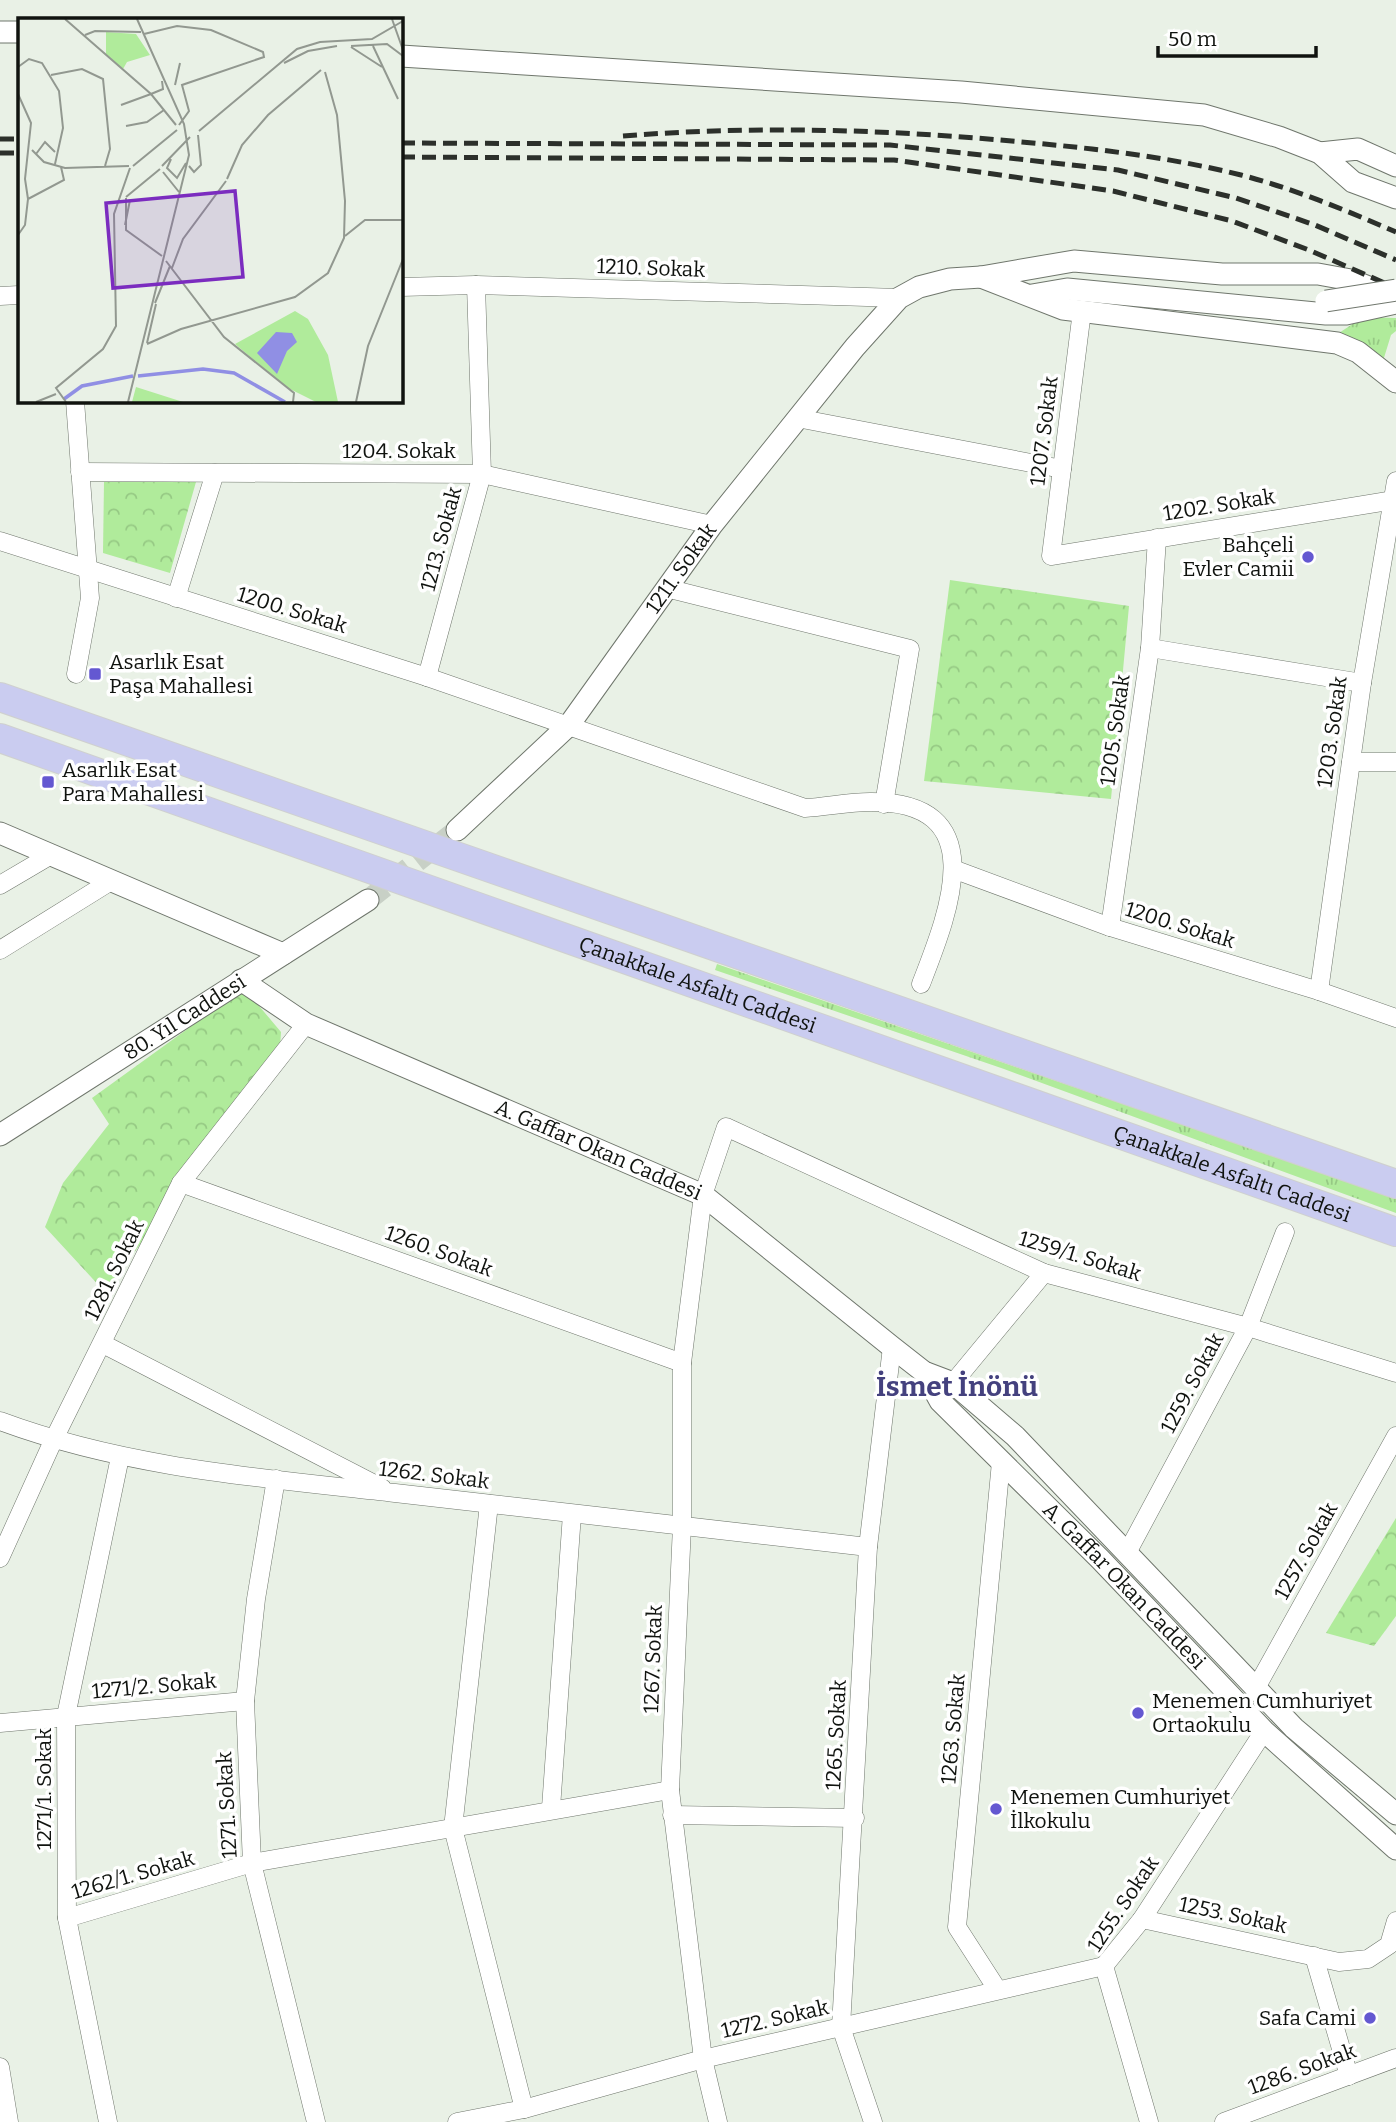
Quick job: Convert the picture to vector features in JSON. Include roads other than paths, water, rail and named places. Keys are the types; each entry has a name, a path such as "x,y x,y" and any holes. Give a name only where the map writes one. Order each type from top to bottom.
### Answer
{"highway":[{"name":"Çanakkale Asfaltı Caddesi","path":"0,697 1396,1184"},
{"name":"Çanakkale Asfaltı Caddesi","path":"0,738 1396,1232"}],"street":[{"path":"0,32 18,32"},
{"path":"402,56 961,92 1204,115 1279,137 1320,153 1353,182 1396,198"},
{"path":"1320,153 1358,149 1396,166"},
{"path":"899,298 919,286 934,282 1074,261 1222,274 1318,274 1352,280 1396,301"},
{"path":"1038,267 1076,279 1326,307 1346,314 1396,301"},
{"path":"981,277 1063,309 1337,343 1358,352 1396,382"},
{"name":"1210. Sokak","path":"402,287 476,285 899,298"},
{"name":"1213. Sokak","path":"427,677 482,474 476,285"},
{"path":"1030,295 1067,289 1326,307 1396,290"},
{"path":"0,296 18,295"},
{"name":"1211. Sokak","path":"457,830 569,725 712,525 855,346 899,298"},
{"name":"1207. Sokak","path":"1051,556 1082,311"},
{"path":"75,402 90,598 76,674"},
{"path":"797,418 1062,469"},
{"name":"1204. Sokak","path":"80,472 482,474 712,525"},
{"path":"176,598 215,473"},
{"name":"1203. Sokak","path":"1320,991 1362,683 1396,481"},
{"name":"1202. Sokak","path":"1051,556 1394,500"},
{"name":"1205. Sokak","path":"1110,927 1150,649 1157,538"},
{"name":"1200. Sokak","path":"0,541 427,677 805,808 884,803 916,809 937,820 949,844 953,869 1110,927 1320,991 1396,1018"},
{"path":"666,588 910,649 884,803"},
{"path":"1150,649 1362,683"},
{"path":"1351,762 1396,762"},
{"path":"0,833 283,954"},
{"path":"0,885 51,855"},
{"path":"921,984 947,916 953,869"},
{"path":"0,950 111,881"},
{"name":"80. Yıl Caddesi","path":"0,1135 368,900"},
{"name":"A. Gaffar Okan Caddesi","path":"242,980 306,1024 703,1195 924,1372 953,1383 1016,1436 1294,1728 1396,1814"},
{"name":"1281. Sokak","path":"0,1558 53,1441 181,1183 306,1024"},
{"name":"1267. Sokak","path":"718,2122 703,2059 670,1790 682,1526 682,1363 703,1195 726,1127"},
{"name":"1259/1. Sokak","path":"726,1127 1044,1273 1248,1327 1396,1373"},
{"name":"1260. Sokak","path":"181,1183 682,1363"},
{"name":"1259. Sokak","path":"1128,1551 1248,1327 1285,1232"},
{"path":"953,1383 1044,1273"},
{"path":"103,1344 391,1493"},
{"name":"1265. Sokak","path":"873,2122 841,2027 855,1818 868,1547 892,1347"},
{"name":"A. Gaffar Okan Caddesi","path":"924,1372 940,1401 1100,1559 1264,1731 1396,1849"},
{"name":"1262. Sokak","path":"0,1421 53,1441 120,1457 391,1493 868,1547"},
{"name":"1257. Sokak","path":"1256,1688 1396,1436"},
{"name":"1271/1. Sokak","path":"108,2122 67,1918 66,1716 120,1457"},
{"name":"1263. Sokak","path":"997,1989 957,1927 1001,1462"},
{"name":"1271. Sokak","path":"276,1479 256,1599 245,1701 252,1863 316,2122"},
{"path":"489,1504 453,1828 524,2109"},
{"path":"551,1808 572,1514"},
{"name":"1271/2. Sokak","path":"0,1723 245,1701"},
{"name":"1255. Sokak","path":"1149,2122 1104,1966 1142,1919 1264,1731"},
{"name":"1262/1. Sokak","path":"67,1918 252,1863 551,1808 670,1790"},
{"path":"672,1815 855,1818"},
{"name":"1253. Sokak","path":"1142,1919 1339,1962 1368,1959 1389,1945 1396,1921"},
{"path":"1314,1956 1349,2076"},
{"name":"1272. Sokak","path":"457,2122 524,2109 703,2059 1104,1966"},
{"name":"1286. Sokak","path":"1224,2122 1396,2058"},
{"path":"0,2067 9,2122"}],"tunnel":[{"path":"368,900 457,830"}],"railway":[{"path":"623,136 717,131 858,131 953,136 1091,149 1181,162 1241,175 1300,193 1396,232"},
{"path":"0,139 18,139"},
{"path":"402,143 890,145 1118,170 1236,198 1315,225 1396,260"},
{"path":"0,153 18,153"},
{"path":"402,157 894,160 1113,191 1232,221 1309,250 1396,288"}],"place":[{"name":"Bahçeli Evler Camii","path":"1308,557"},
{"name":"Asarlık Esat Paşa Mahallesi","path":"95,674"},
{"name":"Asarlık Esat Para Mahallesi","path":"48,782"},
{"name":"Menemen Cumhuriyet Ortaokulu","path":"1138,1713"},
{"name":"Menemen Cumhuriyet İlkokulu","path":"996,1809"},
{"name":"Safa Cami","path":"1370,2018"}],"district":[{"name":"İsmet İnönü","path":"957,1386"}]}
